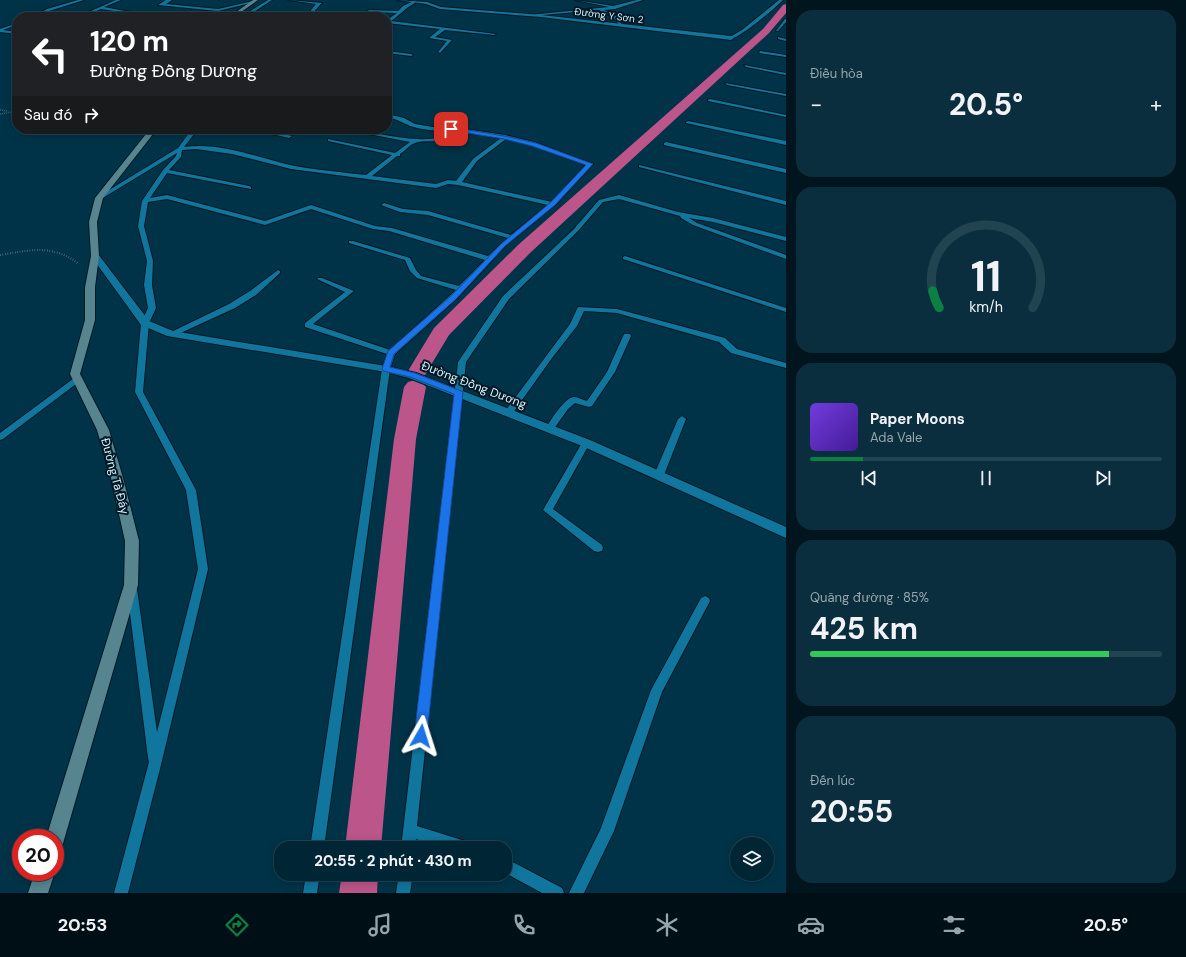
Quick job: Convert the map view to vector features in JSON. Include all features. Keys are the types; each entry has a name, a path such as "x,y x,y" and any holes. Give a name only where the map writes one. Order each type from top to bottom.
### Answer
{"street":[{"path":"170,0 160,5 218,10 255,1"},
{"name":"Đường Y Sơn 2","path":"399,0 427,3 440,8 502,10 531,15 731,38"},
{"path":"427,3 436,0"},
{"path":"238,12 255,1"},
{"path":"77,379 75,374 90,320 90,287 95,256 93,222 99,198 150,134"},
{"path":"95,256 145,323"},
{"name":"Đường Đồng Dương","path":"145,323 171,334 412,374 586,443 786,533"},
{"name":"Đường Tà Đáy","path":"58,829 131,585 132,541 117,478 103,430 77,379"},
{"path":"38,893 42,881"}],"lane":[{"path":"44,12 82,0"},
{"path":"91,12 120,0"},
{"path":"250,12 270,0"},
{"path":"290,0 320,3 315,6 312,12"},
{"path":"578,0 614,7"},
{"path":"531,15 564,11 601,10 614,8 641,0"},
{"name":"Đường Y Sơn 2","path":"731,38 743,31 781,0"},
{"path":"392,19 398,16 399,12 404,7 414,2"},
{"path":"101,8 127,12"},
{"path":"243,8 243,12"},
{"path":"601,10 616,18 620,25"},
{"path":"368,12 399,12"},
{"path":"777,30 786,20"},
{"path":"392,23 494,34"},
{"path":"0,31 12,26"},
{"path":"440,52 450,40 431,38 443,29"},
{"path":"0,31 12,32"},
{"path":"779,38 786,40"},
{"path":"760,52 786,56"},
{"path":"392,53 411,55"},
{"path":"746,66 786,74"},
{"path":"727,84 786,95"},
{"path":"710,100 786,116"},
{"path":"318,841 386,369 391,353 461,289 512,238 553,204 590,164 534,144 504,137 451,129 432,129 413,126 402,119 392,116"},
{"path":"688,122 786,143"},
{"path":"374,134 414,141 437,140 448,135 451,129"},
{"path":"99,198 180,148 191,134"},
{"path":"279,134 289,136"},
{"path":"458,183 475,160 504,137"},
{"path":"330,140 398,155"},
{"path":"367,177 398,155 414,141"},
{"path":"666,144 786,171"},
{"path":"180,148 196,147 232,152 291,167 436,186 448,182 458,183 553,204"},
{"path":"121,893 155,765 202,569 191,490 139,392 145,323 152,308 148,285 150,261 141,226 145,201 165,171 179,156 180,148"},
{"path":"641,166 786,203"},
{"path":"165,171 249,188"},
{"path":"145,201 167,197 265,223 311,207 353,222 374,228 390,229 490,259"},
{"path":"409,841 462,362 506,298 576,230 602,201 619,197 677,214 713,220 786,239"},
{"path":"384,205 402,211 428,213 440,216 512,238"},
{"path":"677,214 695,224 786,257"},
{"path":"351,242 408,258 413,271 419,277 461,289"},
{"path":"625,258 786,310"},
{"path":"171,334 232,306 253,293 278,272"},
{"path":"320,279 350,291 308,325 391,353"},
{"path":"509,412 574,324 581,309 617,311 722,340 734,351 786,366"},
{"path":"550,428 565,408 574,400 589,404 611,372 627,336"},
{"path":"0,437 77,379"},
{"path":"659,475 682,419"},
{"path":"586,443 548,510 598,548"},
{"path":"131,585 155,765"},
{"path":"576,893 607,831 657,690 705,601"},
{"path":"410,830 444,841"},
{"path":"512,869 557,893"},
{"path":"310,893 312,881"},
{"path":"404,893 405,881"}],"path":[{"path":"0,110 10,111"},
{"path":"0,114 10,111"},
{"path":"0,255 36,250 54,250 73,259 82,268 86,283 90,287"}],"waterway":[{"path":"418,371 441,332 524,249 766,31 786,7"},
{"path":"364,841 405,439 415,387"},
{"path":"358,893 359,881"}],"route":[{"path":"421,736 458,392 412,374 386,369 391,353 454,297 503,245 553,204 590,164 534,144 504,137 451,129"}]}
